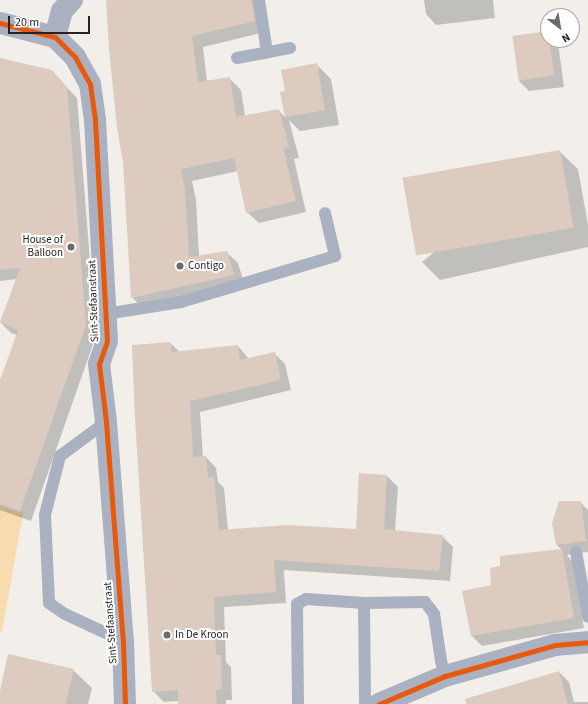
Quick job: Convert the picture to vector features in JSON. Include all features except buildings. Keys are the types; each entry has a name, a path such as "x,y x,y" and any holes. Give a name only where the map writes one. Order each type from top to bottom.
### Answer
{"street":[{"path":"0,23 55,37 62,10 72,0"},
{"name":"Sint-Stefaanstraat","path":"55,37 75,57 90,84 95,120 107,341 99,364 106,422 123,641 125,704"},
{"path":"379,704 445,676 555,644 588,642"}],"lane":[{"path":"259,0 267,52"},
{"path":"237,58 290,48"},
{"path":"105,314 181,302 335,256 325,213"},
{"path":"106,422 60,456 46,514 49,603 65,614 123,641"},
{"path":"576,552 588,617"},
{"path":"298,704 297,604 306,599 364,603 425,602 434,614 445,676"},
{"path":"364,603 365,704"}],"shaded area":[{"path":"0,506 23,513 2,632 0,633"}],"cycle path":[{"path":"0,23 55,37 75,57 90,84 95,120 107,341 99,364 106,422 123,641 125,704"},
{"path":"379,704 445,676 555,645 588,642"}],"place":[{"name":"House of Balloon","path":"71,247"},
{"name":"Contigo","path":"180,266"},
{"name":"In De Kroon","path":"167,635"}]}
